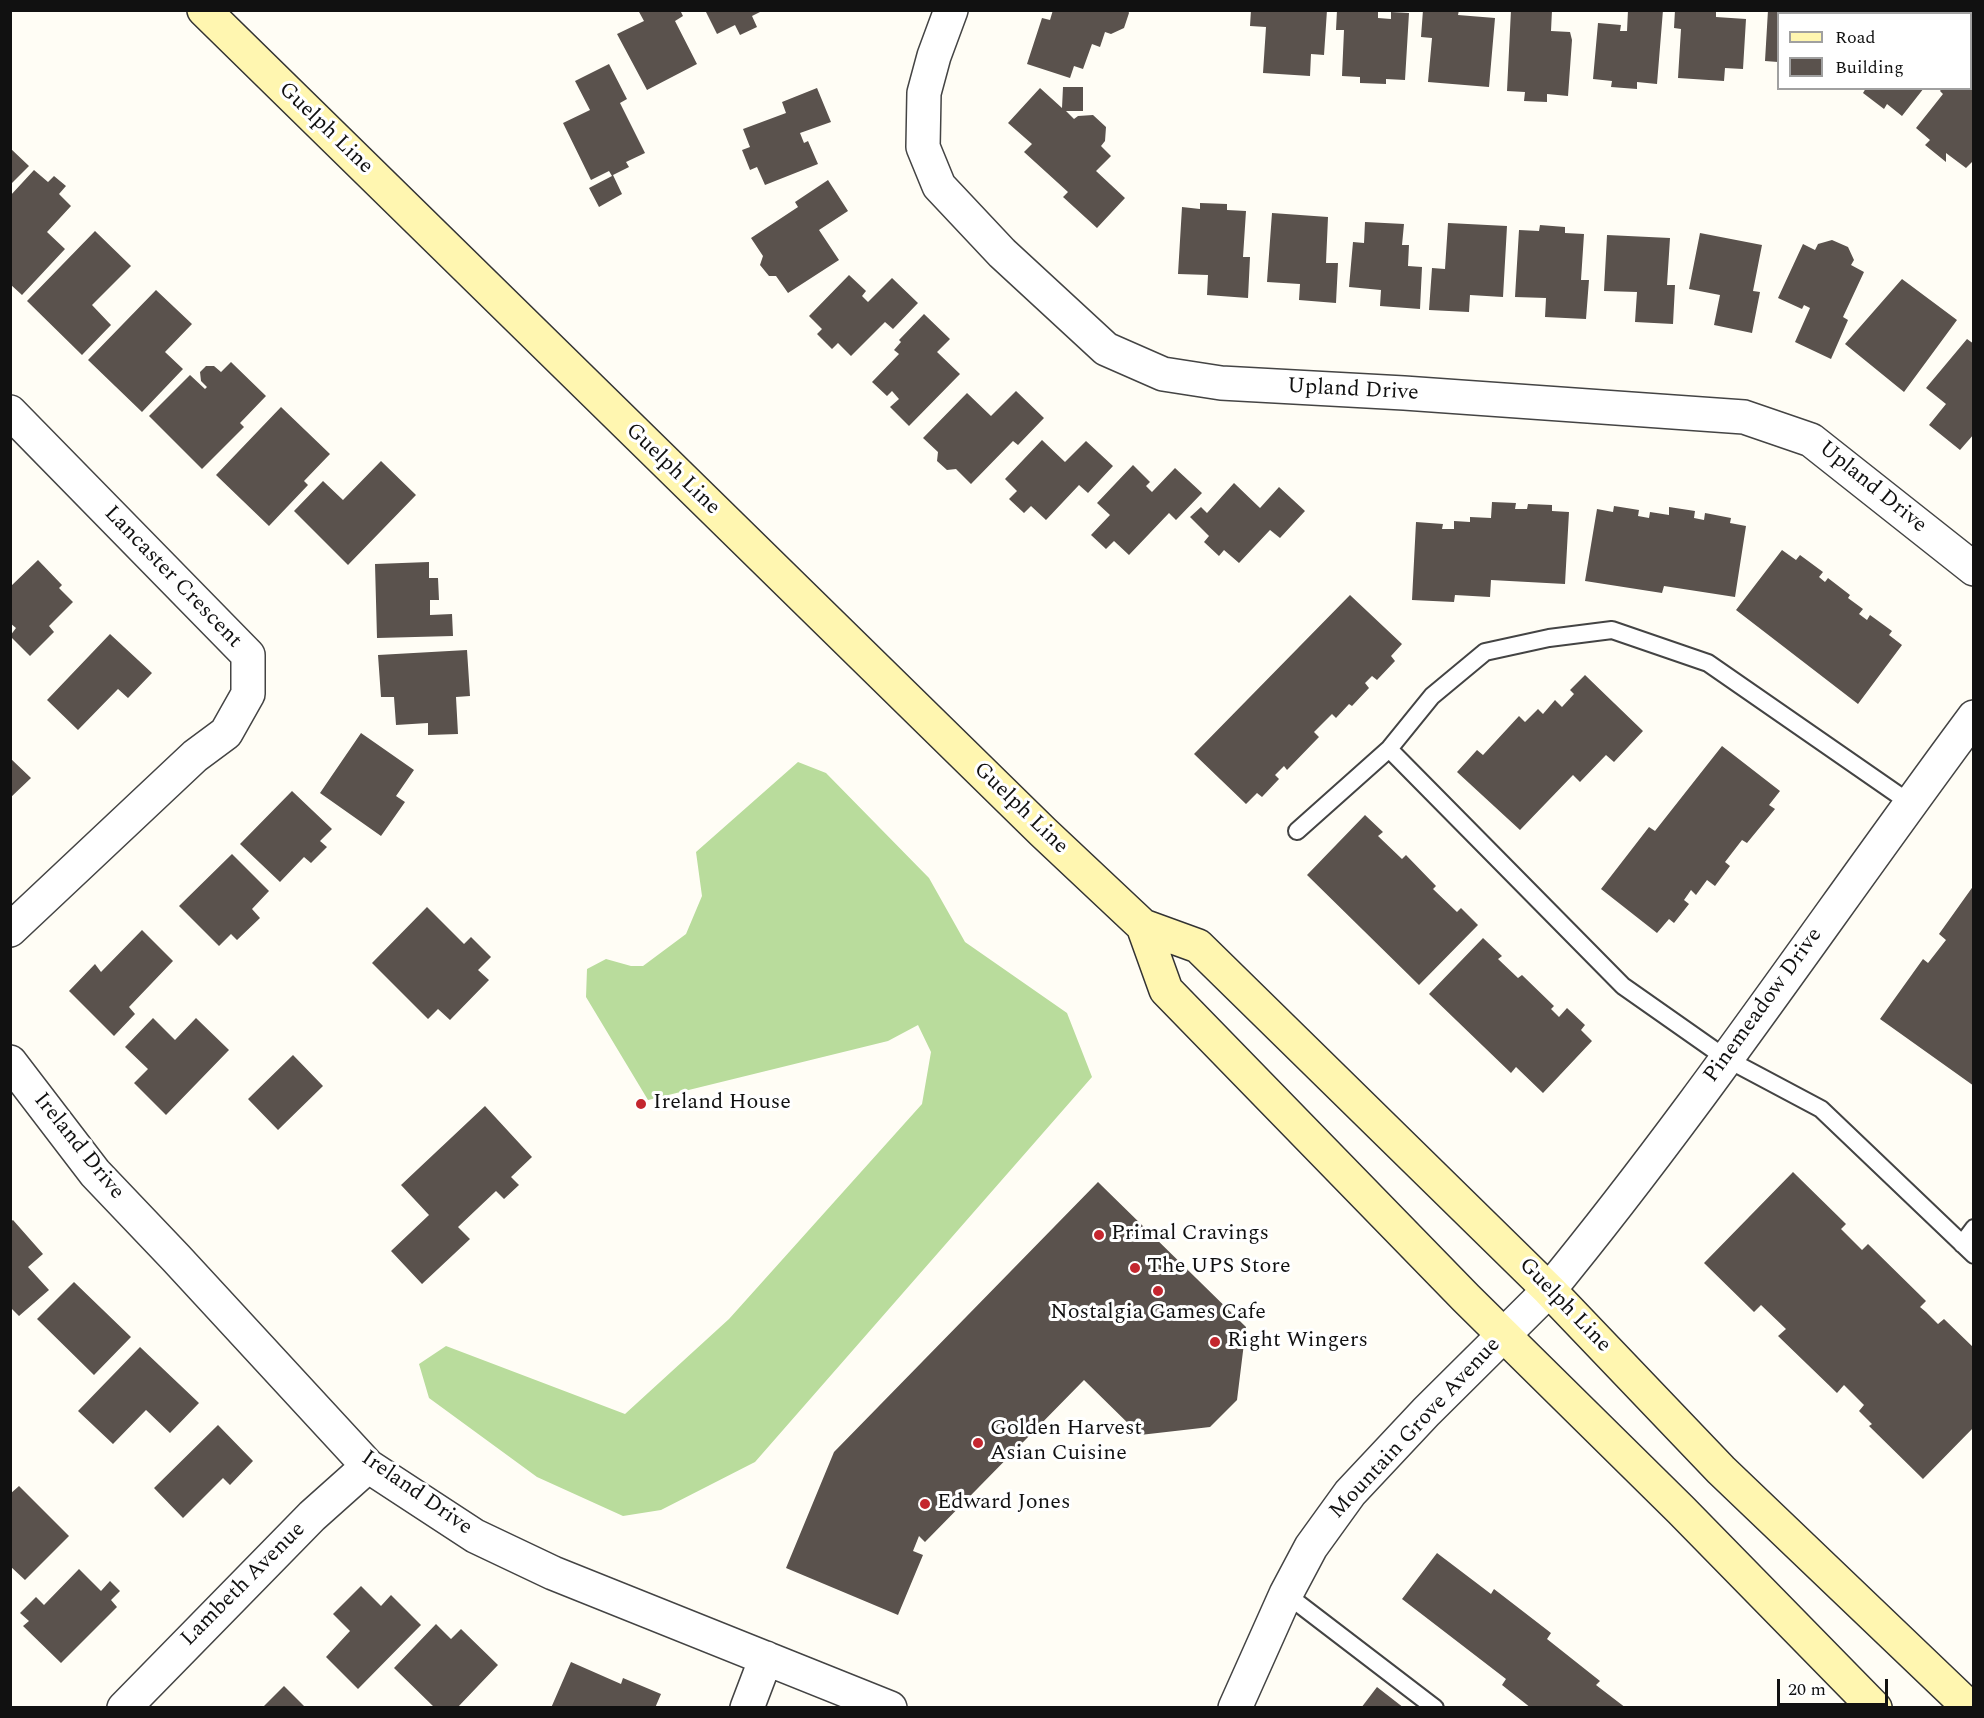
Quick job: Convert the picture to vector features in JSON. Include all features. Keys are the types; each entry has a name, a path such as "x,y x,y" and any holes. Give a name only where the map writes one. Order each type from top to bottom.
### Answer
{"main road":[{"name":"Guelph Line","path":"204,10 1043,832 1143,926 1198,946 1549,1290 1721,1470 1970,1707"},
{"name":"Guelph Line","path":"1143,926 1166,990 1504,1336 1681,1510 1875,1707"}],"street":[{"name":"Upland Drive","path":"951,10 934,56 924,93 923,147 939,186 1002,253 1106,349 1163,374 1221,383 1404,393 1744,417 1811,440 1974,569"},
{"name":"Lancaster Crescent","path":"10,412 248,655 248,694 226,733 195,756 10,930"},
{"name":"Pinemeadow Drive","path":"1549,1290 1727,1059 1974,717"},
{"name":"Ireland Drive","path":"10,1062 95,1173 368,1466 475,1536 553,1573 890,1707"},
{"name":"Mountain Grove Avenue","path":"1234,1707 1286,1594 1311,1547 1350,1493 1426,1412 1549,1290"},
{"name":"Lambeth Avenue","path":"124,1707 312,1516 368,1466"},
{"path":"747,1707 766,1658"}],"lane":[{"path":"1297,831 1389,750 1432,696 1485,652 1548,638 1612,630 1708,663 1910,803"},
{"path":"1389,750 1623,986 1727,1059 1821,1109 1968,1249 1974,1228"},
{"path":"1286,1594 1435,1707"}],"green space":[{"path":"798,762 826,773 929,878 965,942 1067,1013 1092,1077 755,1462 661,1510 623,1516 537,1477 429,1398 419,1364 446,1346 625,1414 729,1319 922,1104 931,1052 918,1025 888,1041 648,1100 586,997 587,969 606,959 631,966 643,966 686,934 702,896 696,852"}],"building":[{"path":"638,10 680,10 683,16 675,21 697,64 647,90 617,34 644,21"},
{"path":"705,10 764,10 752,16 757,27 740,35 735,25 717,34"},
{"path":"1053,10 1128,10 1129,13 1124,28 1111,34 1105,32 1100,47 1092,44 1083,69 1074,66 1070,78 1027,64 1042,18 1050,20"},
{"path":"1251,10 1327,10 1324,55 1311,54 1310,76 1263,73 1266,27 1250,26"},
{"path":"1337,10 1378,10 1378,18 1391,19 1391,12 1409,13 1405,80 1386,79 1386,84 1360,83 1360,77 1342,76 1344,30 1336,30"},
{"path":"1423,10 1459,10 1458,15 1495,18 1489,87 1428,82 1432,38 1421,37"},
{"path":"1511,10 1552,10 1551,31 1570,32 1572,40 1568,96 1547,94 1547,102 1524,101 1525,92 1507,91"},
{"path":"1628,10 1663,10 1657,84 1637,82 1637,89 1611,87 1612,81 1593,79 1598,23 1621,25 1620,31 1627,31"},
{"path":"1675,10 1716,10 1716,17 1746,19 1743,69 1725,68 1724,81 1678,78 1681,29 1674,28"},
{"path":"1768,10 1834,10 1834,12 1777,12 1777,62 1765,61"},
{"path":"1874,10 1904,10 1906,12 1872,12"},
{"path":"609,64 627,99 620,103 645,153 626,162 629,167 613,175 622,194 599,207 589,188 612,176 609,171 591,180 563,123 590,110 575,81"},
{"path":"1972,64 1974,65 1974,160 1966,168 1946,153 1946,162 1925,145 1930,140 1916,128 1943,94 1940,91 1972,90"},
{"path":"1063,87 1083,87 1083,111 1066,111 1074,119 1078,116 1093,115 1106,127 1105,141 1101,146 1111,156 1096,171 1125,198 1097,228 1063,197 1068,192 1024,152 1032,144 1008,123 1040,88 1062,108"},
{"path":"817,88 831,122 800,133 804,143 808,141 818,164 765,185 757,167 750,170 742,150 750,147 743,129 786,113 782,102"},
{"path":"1865,90 1922,90 1902,116 1887,104 1884,109 1863,93"},
{"path":"10,148 29,166 10,185"},
{"path":"34,170 48,182 54,176 66,186 59,194 71,206 47,232 65,249 22,295 10,284 10,196"},
{"path":"828,180 848,211 819,230 839,260 788,293 776,276 769,276 760,265 763,256 751,238 798,207 795,202"},
{"path":"1200,203 1227,204 1227,210 1246,211 1243,257 1250,257 1248,298 1207,295 1208,275 1178,274 1182,207 1200,209"},
{"path":"1272,213 1328,217 1326,263 1338,263 1336,303 1299,300 1300,284 1267,282"},
{"path":"1365,222 1404,224 1402,245 1409,245 1408,266 1422,267 1420,309 1380,306 1381,290 1349,287 1353,242 1364,243"},
{"path":"1448,223 1507,226 1503,297 1470,295 1469,312 1429,310 1432,268 1445,269"},
{"path":"1540,225 1565,227 1565,233 1584,234 1581,280 1589,280 1586,319 1545,317 1546,298 1515,297 1519,230 1539,231"},
{"path":"95,231 131,266 92,305 111,325 82,355 27,301"},
{"path":"1700,233 1762,245 1753,291 1760,292 1752,333 1714,325 1720,295 1689,289"},
{"path":"1607,235 1670,238 1667,285 1675,285 1673,324 1635,322 1637,292 1604,291"},
{"path":"1832,240 1848,247 1854,260 1851,265 1864,272 1843,317 1848,320 1831,359 1795,342 1810,308 1804,305 1802,309 1778,298 1803,244 1815,250 1818,244"},
{"path":"849,275 866,291 862,296 868,302 892,278 918,303 893,329 885,322 851,356 838,343 832,349 817,334 822,329 809,316"},
{"path":"1902,279 1957,320 1904,392 1845,344"},
{"path":"156,290 192,324 165,352 183,369 142,412 88,360"},
{"path":"924,314 950,339 937,352 960,374 909,426 890,407 899,399 892,391 887,396 872,382 899,354 894,350 901,342 899,340"},
{"path":"1967,339 1974,344 1974,434 1960,450 1929,425 1946,404 1926,388"},
{"path":"231,362 266,396 240,423 244,427 202,469 149,416 190,375 205,389 207,387 201,381 200,372 206,366 214,366 221,372"},
{"path":"1016,391 1044,418 1018,445 1013,441 971,484 956,469 947,470 937,461 938,452 923,438 967,393 991,416"},
{"path":"281,407 330,454 304,481 308,485 269,526 216,475"},
{"path":"1042,440 1065,462 1086,441 1113,466 1088,493 1079,485 1046,520 1031,506 1024,513 1009,499 1017,491 1005,479"},
{"path":"381,461 416,495 348,565 294,511 323,481 343,500"},
{"path":"1133,465 1150,482 1146,486 1152,492 1175,468 1202,493 1176,520 1169,513 1129,555 1114,541 1106,549 1091,535 1110,515 1097,503"},
{"path":"1234,483 1260,508 1279,487 1305,511 1280,538 1270,530 1239,563 1224,550 1219,556 1204,542 1209,536 1190,517 1201,507 1207,513"},
{"path":"1492,502 1516,503 1515,509 1527,509 1528,504 1552,505 1552,511 1569,512 1565,584 1491,580 1490,597 1455,595 1454,602 1412,600 1416,522 1443,524 1442,529 1454,529 1454,521 1470,522 1470,517 1491,518"},
{"path":"1614,506 1639,510 1638,516 1649,518 1650,512 1669,515 1669,507 1695,511 1694,518 1704,520 1705,513 1731,518 1730,523 1746,526 1735,597 1664,586 1662,593 1585,581 1597,509 1613,512"},
{"path":"1782,550 1796,560 1800,555 1823,572 1819,577 1825,582 1828,578 1850,595 1848,598 1863,609 1859,614 1867,620 1870,615 1892,631 1889,635 1902,645 1858,704 1736,610"},
{"path":"38,560 62,585 59,588 73,602 49,626 54,632 30,656 10,636 16,628 10,623 10,587"},
{"path":"429,562 429,578 438,578 439,600 430,600 430,615 452,614 453,636 377,638 375,564"},
{"path":"1350,595 1402,644 1391,656 1395,661 1377,680 1372,676 1365,683 1369,688 1352,706 1349,704 1336,718 1332,714 1314,732 1319,737 1287,770 1284,766 1275,775 1279,779 1262,797 1257,793 1246,804 1194,754"},
{"path":"110,634 152,673 128,698 118,689 78,730 47,700"},
{"path":"467,650 470,696 456,697 458,734 428,735 428,723 396,725 394,697 381,697 378,655"},
{"path":"1585,675 1643,731 1614,762 1606,755 1580,782 1573,775 1520,830 1457,772 1477,750 1483,755 1519,716 1525,722 1538,709 1543,714 1555,700 1562,707 1574,694 1570,690"},
{"path":"361,733 414,770 396,796 405,802 381,836 320,793"},
{"path":"1722,746 1780,791 1769,805 1775,809 1747,843 1742,840 1725,862 1730,866 1715,886 1707,880 1696,895 1691,890 1684,900 1689,904 1674,923 1669,919 1657,933 1601,889 1649,827 1655,831"},
{"path":"10,758 31,778 10,798"},
{"path":"292,791 332,829 320,841 327,847 311,863 304,857 280,882 240,844"},
{"path":"1365,815 1383,832 1378,836 1402,859 1406,855 1436,886 1433,889 1457,912 1461,908 1478,925 1419,985 1307,875"},
{"path":"232,854 269,891 252,909 260,918 237,940 231,934 219,946 179,906"},
{"path":"1974,885 1974,1086 1880,1019 1923,959 1928,963 1946,940 1939,934"},
{"path":"427,907 464,944 471,937 491,957 478,970 489,980 450,1020 438,1009 428,1019 372,963"},
{"path":"142,930 173,961 129,1007 135,1014 114,1036 69,991 95,964 101,972"},
{"path":"1483,938 1502,956 1498,959 1518,978 1522,975 1554,1006 1551,1009 1559,1017 1567,1008 1585,1025 1581,1030 1592,1041 1543,1093 1516,1067 1511,1073 1429,994"},
{"path":"153,1018 175,1040 196,1018 229,1050 166,1115 134,1083 148,1069 125,1047"},
{"path":"293,1055 323,1086 278,1130 248,1099"},
{"path":"485,1106 532,1157 511,1177 519,1185 504,1199 496,1191 458,1227 470,1239 422,1284 391,1251 429,1215 401,1185"},
{"path":"1793,1172 1846,1224 1841,1229 1862,1250 1868,1244 1926,1301 1920,1307 1938,1324 1944,1319 1974,1348 1974,1427 1923,1479 1869,1426 1872,1424 1859,1411 1864,1405 1844,1385 1837,1393 1778,1336 1786,1329 1761,1305 1754,1312 1704,1263"},
{"path":"1098,1182 1246,1327 1237,1400 1210,1427 1140,1435 1084,1380 925,1542 919,1536 913,1551 923,1555 898,1615 786,1568 834,1452"},
{"path":"13,1220 43,1254 28,1267 49,1290 19,1316 10,1307 10,1222"},
{"path":"74,1282 131,1337 94,1375 37,1319"},
{"path":"140,1347 199,1403 170,1433 146,1410 113,1444 78,1411"},
{"path":"218,1425 253,1461 230,1485 223,1478 183,1518 154,1488"},
{"path":"19,1486 69,1536 25,1580 10,1566 10,1494"},
{"path":"1437,1553 1491,1594 1494,1589 1551,1633 1547,1639 1600,1681 1596,1685 1626,1708 1531,1708 1502,1685 1506,1679 1402,1599"},
{"path":"79,1569 101,1591 110,1581 120,1591 111,1600 117,1607 61,1663 23,1626 29,1621 20,1613 36,1597 44,1605"},
{"path":"361,1586 381,1606 391,1595 421,1625 358,1689 326,1657 350,1631 333,1614"},
{"path":"436,1624 451,1639 461,1629 498,1665 457,1708 435,1708 394,1668"},
{"path":"571,1662 621,1684 623,1678 661,1694 655,1708 551,1708"},
{"path":"284,1686 306,1708 262,1708"},
{"path":"1377,1687 1404,1708 1361,1708"}],"place":[{"name":"Ireland House","path":"641,1104"},
{"name":"Primal Cravings","path":"1099,1235"},
{"name":"The UPS Store","path":"1135,1268"},
{"name":"Nostalgia Games Cafe","path":"1158,1291"},
{"name":"Right Wingers","path":"1215,1342"},
{"name":"Golden Harvest Asian Cuisine","path":"978,1443"},
{"name":"Edward Jones","path":"925,1504"}]}
